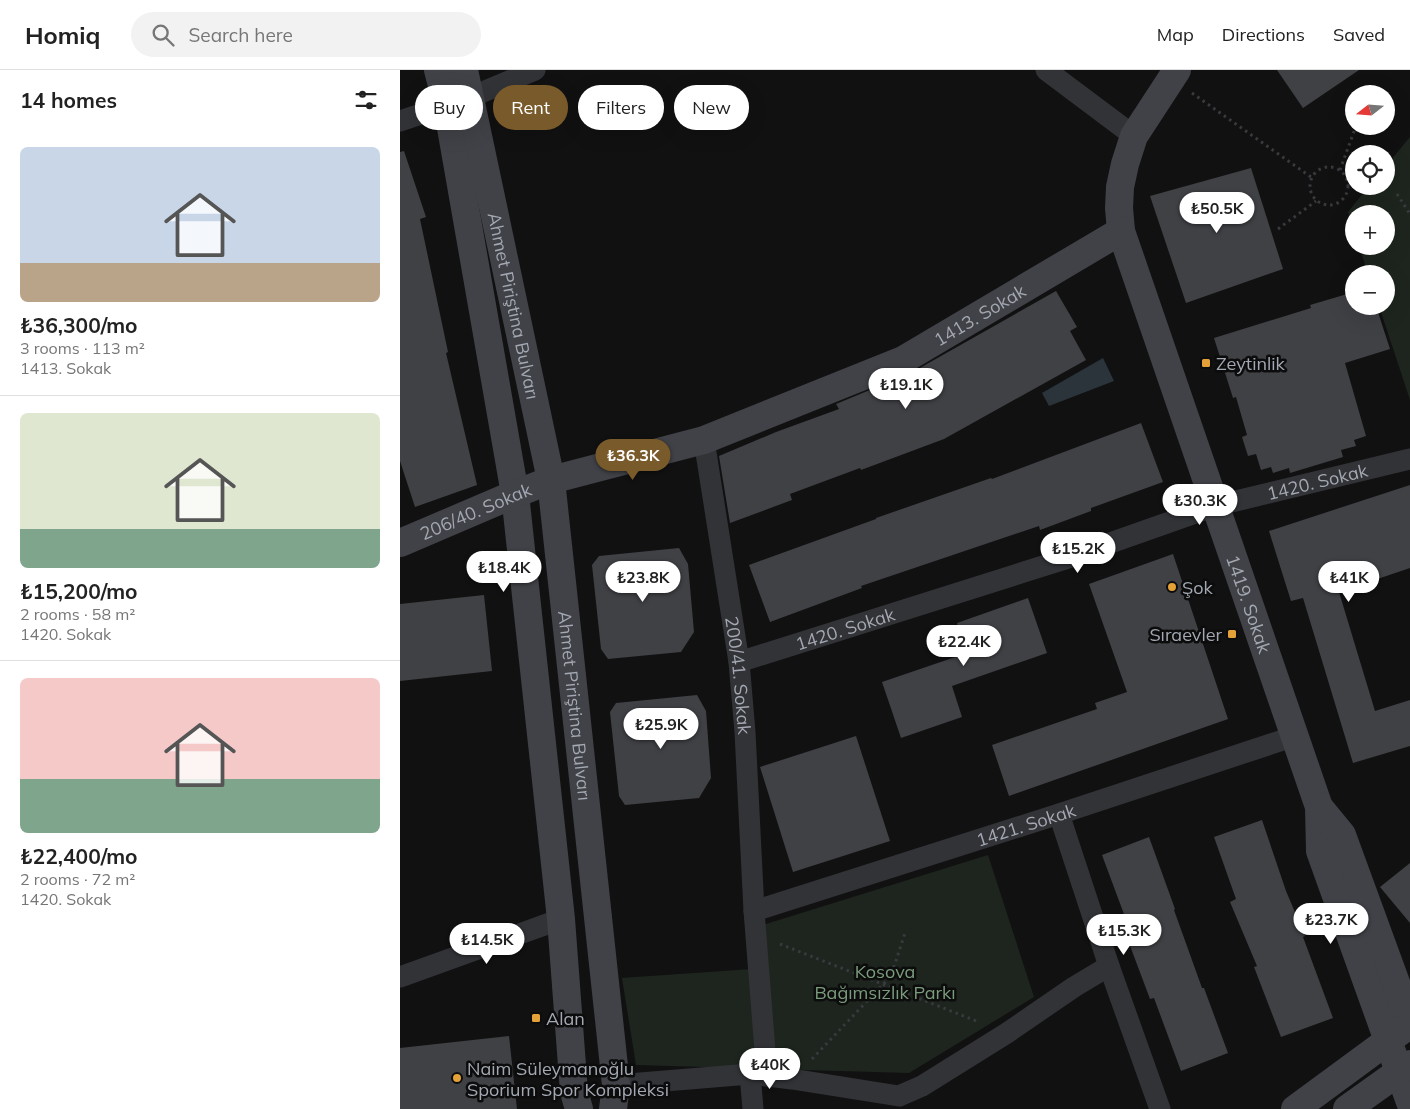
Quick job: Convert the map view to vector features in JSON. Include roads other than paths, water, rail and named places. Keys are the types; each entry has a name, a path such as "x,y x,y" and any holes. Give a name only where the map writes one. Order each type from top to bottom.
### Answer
{"main road":[{"name":"Ahmet Piriştina Bulvarı","path":"438,70 448,85"},
{"name":"Ahmet Piriştina Bulvarı","path":"462,85 464,70"},
{"path":"1121,231 1120,187 1134,136 1174,74"},
{"name":"Ahmet Piriştina Bulvarı","path":"463,130 515,494 561,919 574,1092 579,1109"},
{"name":"Ahmet Piriştina Bulvarı","path":"466,130 552,480 614,1097"},
{"name":"1413. Sokak","path":"552,480 704,440 904,360 1121,231"},
{"name":"1419. Sokak","path":"1121,231 1319,807 1320,851 1388,1041 1404,1068 1410,1102"},
{"name":"206/40. Sokak","path":"400,543 552,480"},
{"name":"1419. Sokak","path":"1319,807 1342,835 1410,1022"},
{"path":"1295,1109 1388,1041 1410,1022"},
{"path":"1347,1109 1404,1068"}],"street":[{"path":"483,91 535,70"},
{"path":"1046,70 1134,136"},
{"path":"400,121 415,116"},
{"name":"200/41. Sokak","path":"704,440 740,662 756,935 759,1075"},
{"name":"1420. Sokak","path":"740,662 1062,560 1215,506 1410,459"},
{"name":"1421. Sokak","path":"754,910 1059,814 1295,736"},
{"path":"1059,814 1109,966 1160,1109"},
{"path":"400,977 561,919"},
{"path":"614,1097 759,1075 792,1079 899,1103 922,1086 1109,966"},
{"path":"753,1109 759,1075"}],"place":[{"name":"Zeytinlik","path":"1206,363"},
{"name":"Şok","path":"1172,587"},
{"name":"Sıraevler","path":"1232,634"},
{"name":"Alan","path":"536,1018"},
{"name":"Naim Süleymanoğlu Sporium Spor Kompleksi","path":"457,1078"}],"park label":[{"name":"Kosova Bağımsızlık Parkı","path":"885,981"}]}
